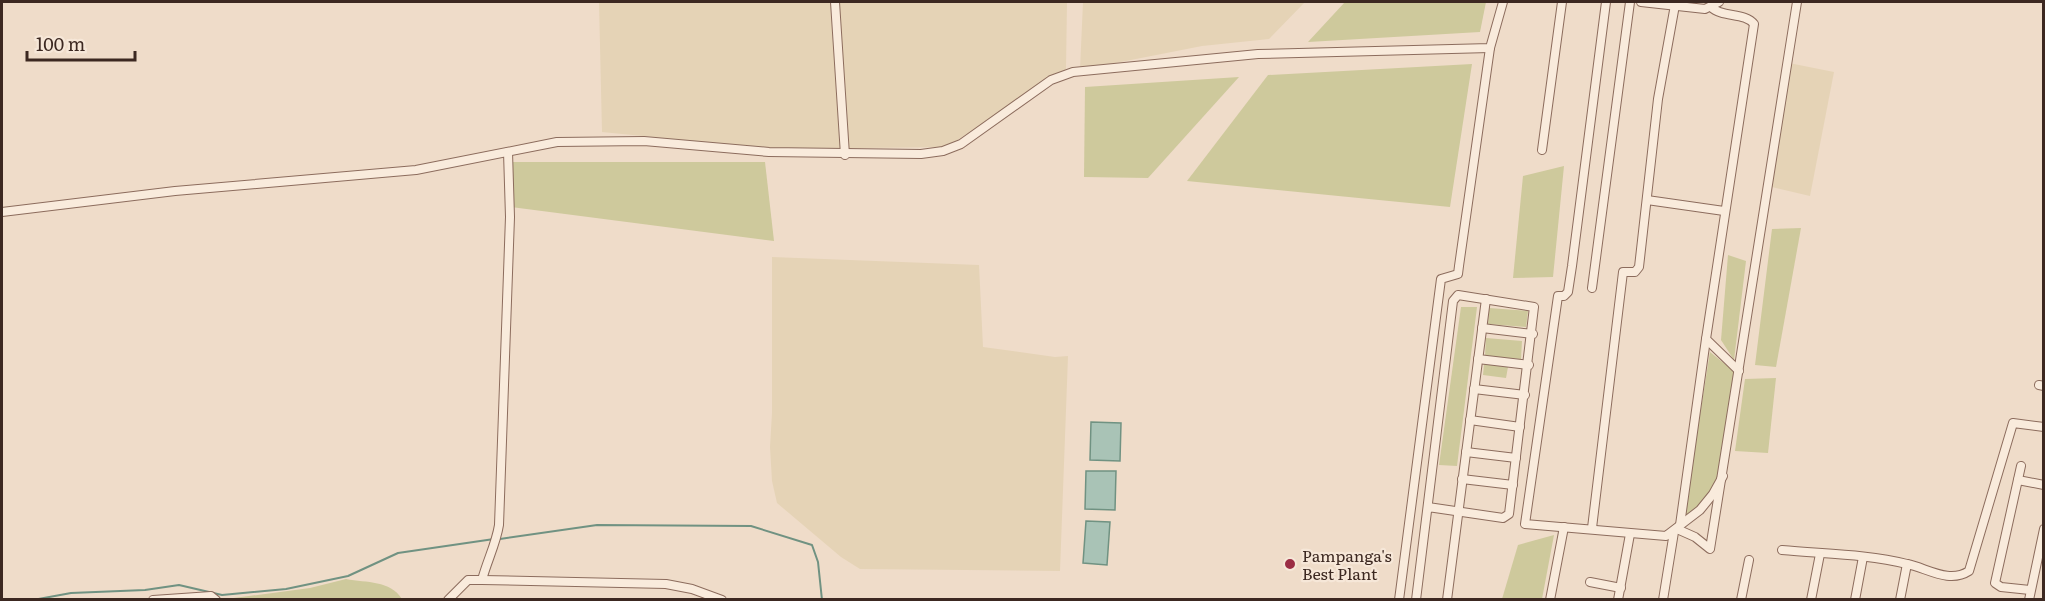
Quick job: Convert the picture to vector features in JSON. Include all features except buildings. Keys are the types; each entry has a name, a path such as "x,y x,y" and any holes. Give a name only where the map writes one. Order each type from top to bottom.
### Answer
{"street":[{"path":"835,2 845,155"},
{"path":"1399,600 1442,279 1458,274 1460,266 1490,48 1503,2"},
{"path":"1542,150 1562,2"},
{"path":"1606,2 1568,292 1564,296 1558,296 1525,524 1666,536 1700,510 1713,494 1723,476"},
{"path":"1592,288 1630,2"},
{"path":"1641,2 1711,7 1719,2"},
{"path":"1677,529 1695,537 1710,549 1797,2"},
{"path":"1592,528 1623,272 1635,272 1639,267 1658,99 1675,5"},
{"path":"1663,600 1677,529 1754,24 1748,19 1717,13 1711,7"},
{"path":"2,212 175,191 416,170 557,142 644,141 769,152 845,155 921,154 943,151 961,144 1051,80 1073,72 1258,54 1490,48"},
{"path":"482,580 487,559 496,544 499,525 510,217 508,152"},
{"path":"1647,200 1724,211"},
{"path":"1416,600 1453,301 1458,295 1534,307 1533,334 1509,514 1506,517 1428,507"},
{"path":"1446,600 1486,299"},
{"path":"1482,328 1533,334"},
{"path":"1706,339 1739,371"},
{"path":"1478,359 1528,365"},
{"path":"1474,389 1525,395"},
{"path":"1470,420 1520,426"},
{"path":"1782,550 1863,557 1907,564 1948,576 1969,571 2013,423 2043,427"},
{"path":"1466,452 1516,458"},
{"path":"2020,466 1995,583 2001,587 2030,595 2043,529"},
{"path":"1462,479 1513,486"},
{"path":"2018,480 2043,485"},
{"path":"1550,600 1564,527"},
{"path":"1618,600 1630,534"},
{"path":"1811,600 1820,554"},
{"path":"1855,600 1863,557"},
{"path":"1741,600 1749,560"},
{"path":"1900,600 1907,564"},
{"path":"448,600 468,580 666,584 692,589 722,600"},
{"path":"1590,582 1621,588"},
{"path":"153,600 214,598"}],"shaded area":[{"path":"599,2 1067,2 1066,69 947,147 773,149 602,132"},
{"path":"1083,2 1305,2 1269,39 1202,46 1080,70"},
{"path":"1345,2 1486,2 1480,32 1308,42"},
{"path":"1789,63 1834,72 1810,196 1772,187"},
{"path":"1472,64 1450,207 1187,181 1268,75"},
{"path":"1239,77 1148,178 1084,177 1085,87"},
{"path":"511,162 765,162 774,241 511,207"},
{"path":"1564,166 1553,277 1513,278 1523,176"},
{"path":"1801,228 1776,367 1755,365 1772,229"},
{"path":"1728,255 1746,261 1734,360 1721,340"},
{"path":"772,257 979,265 983,347 1055,357 1068,356 1060,571 860,569 841,557 777,503 772,481 770,447"},
{"path":"1461,307 1477,307 1457,466 1439,465"},
{"path":"1489,308 1528,311 1526,327 1488,324"},
{"path":"1486,338 1522,341 1521,359 1485,356"},
{"path":"1710,352 1736,373 1720,477 1698,508 1683,521"},
{"path":"1484,364 1508,367 1506,378 1483,375"},
{"path":"1776,378 1768,453 1735,451 1745,379"},
{"path":"1091,422 1121,423 1120,461 1090,460"},
{"path":"1086,471 1116,471 1115,510 1085,509"},
{"path":"1086,521 1110,522 1107,565 1083,563"},
{"path":"1554,535 1542,599 1502,599 1518,545"},
{"path":"346,579 385,585 402,599 219,600 310,588"}],"waterway":[{"path":"500,539 597,525 751,526 812,545 818,562 822,600"},
{"path":"33,600 71,593 145,590 179,585 222,595 286,589 348,576 398,553 494,539"}],"place":[{"name":"Pampanga's Best Plant","path":"1290,564"}]}
